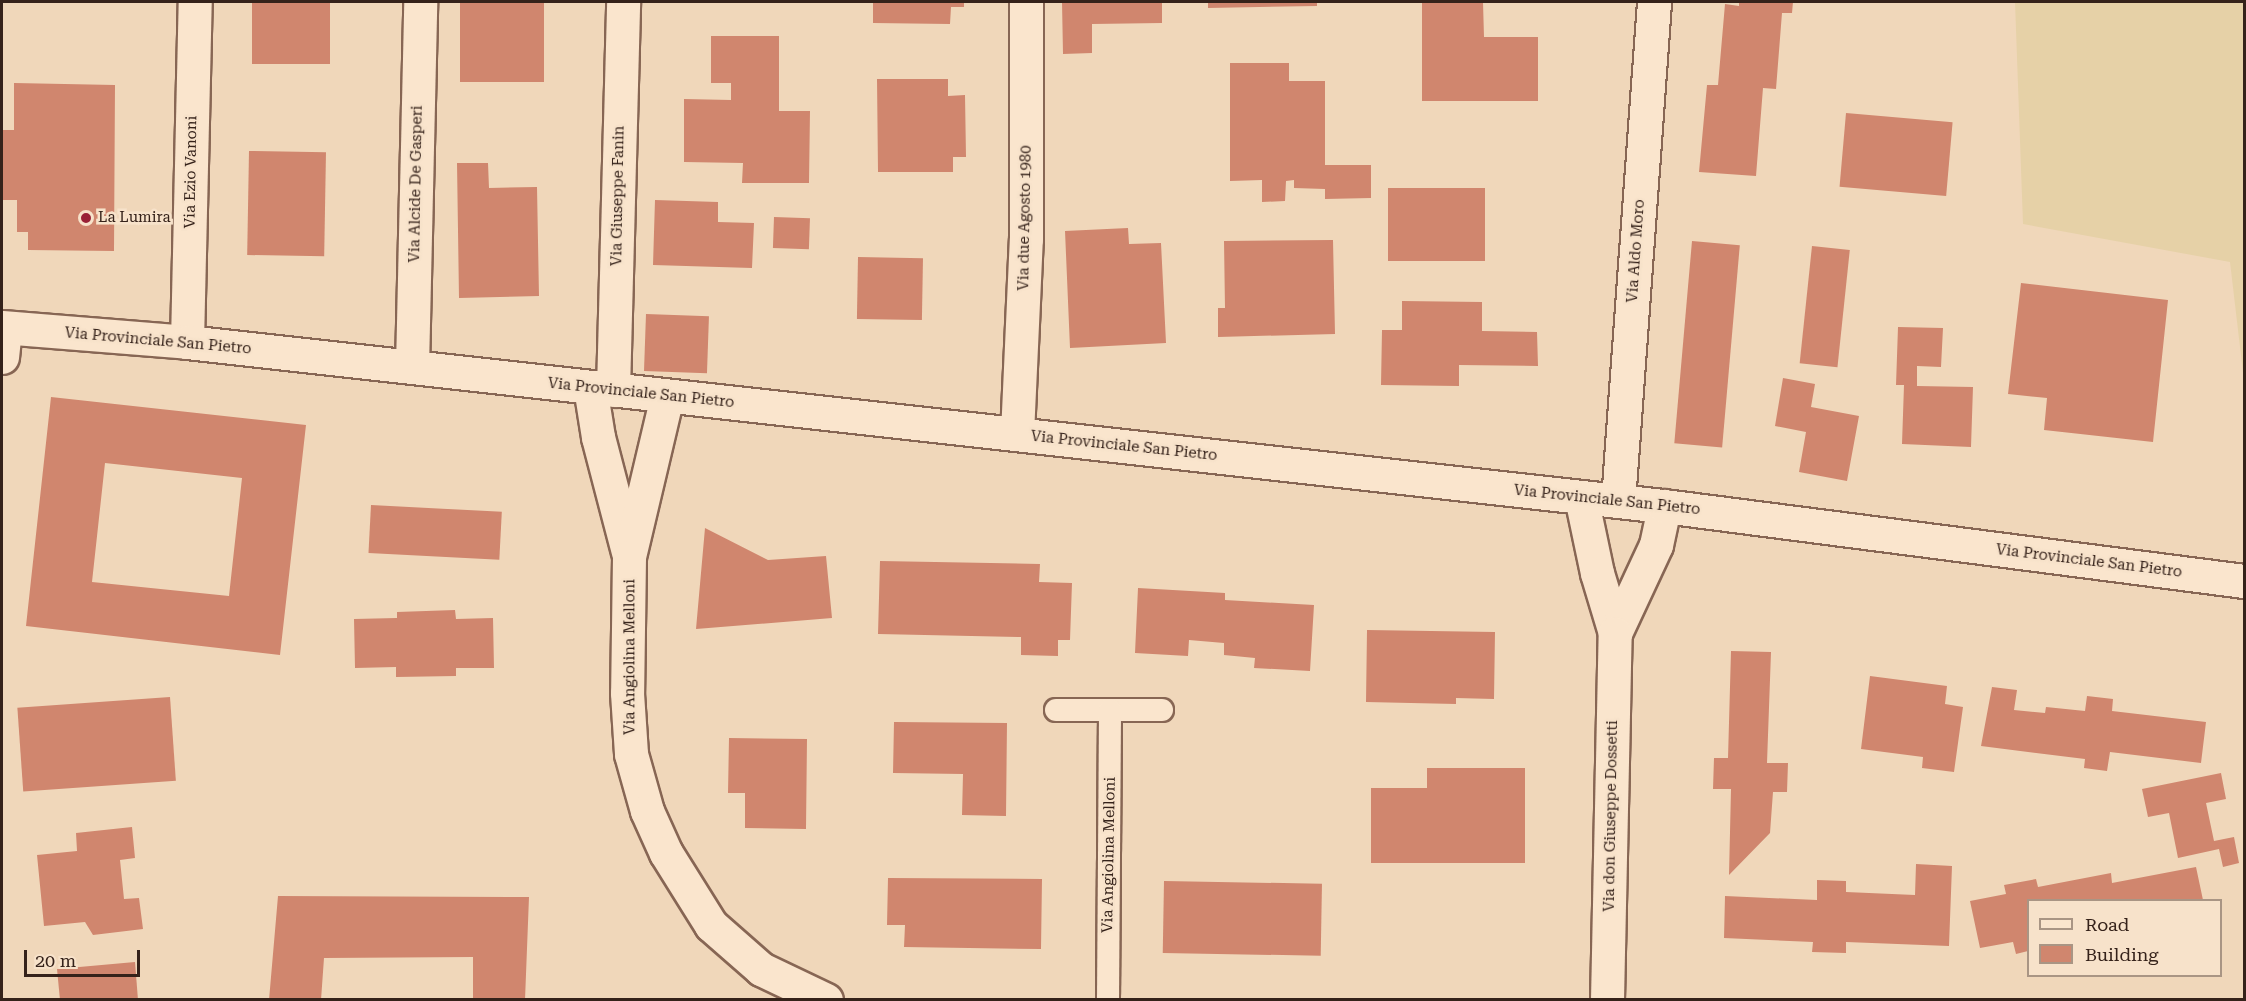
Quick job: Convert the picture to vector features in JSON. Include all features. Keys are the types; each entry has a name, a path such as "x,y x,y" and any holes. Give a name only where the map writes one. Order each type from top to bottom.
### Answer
{"street":[{"name":"Via Ezio Vanoni","path":"187,342 195,2"},
{"name":"Via Alcide De Gasperi","path":"412,367 420,2"},
{"name":"Via Giuseppe Fanin","path":"602,388 623,2"},
{"name":"Via due Agosto 1980","path":"1017,434 1026,239 1026,2"},
{"name":"Via Aldo Moro","path":"1618,501 1654,2"},
{"name":"Via Provinciale San Pietro","path":"2,337 187,342 1664,506 2244,582"},
{"name":"Via Angiolina Melloni","path":"602,388 598,436 629,557"},
{"name":"Via Angiolina Melloni","path":"667,396 629,557 627,693 631,754 647,811 666,853 711,925 761,969 825,999"},
{"name":"Via don Giuseppe Dossetti","path":"1581,497 1614,633 1607,999"},
{"name":"Via don Giuseppe Dossetti","path":"1614,633 1656,545 1664,506"}],"lane":[{"path":"1056,710 1162,710"},
{"name":"Via Angiolina Melloni","path":"1108,999 1110,710"}],"shaded area":[{"path":"2015,2 2244,2 2244,381 2230,262 2023,224"}],"building":[{"path":"252,2 330,2 330,64 252,64"},
{"path":"460,2 544,2 544,82 460,82"},
{"path":"873,2 964,2 964,7 951,7 950,24 873,23"},
{"path":"1062,2 1162,2 1162,23 1092,24 1092,53 1063,54"},
{"path":"1208,2 1317,2 1317,6 1208,8"},
{"path":"1422,2 1483,2 1484,37 1538,37 1538,101 1422,101"},
{"path":"1739,2 1793,2 1792,13 1782,13 1776,89 1763,88 1756,176 1699,172 1707,85 1718,85 1725,4 1739,6"},
{"path":"711,36 779,36 779,111 810,111 809,183 742,183 743,163 684,162 684,99 731,100 731,83 711,83"},
{"path":"1230,63 1289,63 1289,81 1325,81 1325,165 1371,165 1371,198 1325,199 1325,189 1294,188 1294,180 1286,181 1285,201 1262,202 1262,180 1230,181"},
{"path":"877,79 948,79 948,96 965,95 966,157 953,157 953,172 878,172"},
{"path":"14,83 115,85 114,251 28,250 28,232 17,232 17,200 2,200 2,130 14,130"},
{"path":"1846,113 1953,122 1946,196 1840,187"},
{"path":"249,151 326,152 324,256 247,255"},
{"path":"457,163 488,163 489,188 537,187 539,296 459,298"},
{"path":"1388,188 1485,188 1485,261 1388,261"},
{"path":"655,200 718,202 718,222 754,223 752,268 653,265"},
{"path":"774,217 810,218 809,249 773,248"},
{"path":"1128,228 1129,244 1161,243 1166,343 1070,348 1065,231"},
{"path":"1333,240 1335,334 1218,337 1218,308 1225,308 1224,241"},
{"path":"1692,241 1740,245 1722,447 1674,443"},
{"path":"1812,246 1850,250 1837,367 1800,363"},
{"path":"858,257 923,258 922,320 857,319"},
{"path":"2021,283 2168,300 2153,442 2044,430 2047,398 2008,394"},
{"path":"1402,301 1482,302 1482,331 1537,332 1538,366 1459,365 1459,386 1381,385 1382,330 1402,330"},
{"path":"646,314 709,316 707,373 644,371"},
{"path":"1898,327 1943,328 1941,367 1917,366 1917,386 1973,387 1971,447 1902,444 1904,385 1896,385"},
{"path":"1783,378 1815,384 1811,407 1859,416 1847,481 1799,472 1806,432 1775,426"},
{"path":"51,397 306,425 280,655 26,626","holes":["105,463 242,478 229,596 92,582"]},
{"path":"371,505 502,512 499,560 368,553"},
{"path":"705,528 768,560 826,556 832,618 696,629"},
{"path":"880,561 1040,564 1039,582 1072,583 1070,640 1058,640 1058,656 1021,655 1021,637 878,634"},
{"path":"1138,588 1225,593 1225,600 1314,605 1310,671 1254,668 1255,658 1224,655 1224,643 1189,640 1188,656 1135,653"},
{"path":"455,610 456,619 493,618 494,668 456,668 456,676 396,677 396,667 355,668 354,619 397,618 397,612"},
{"path":"1367,630 1495,632 1494,699 1456,698 1456,704 1366,702"},
{"path":"1731,651 1771,652 1767,763 1788,763 1787,792 1773,792 1770,833 1729,875 1731,789 1713,789 1714,758 1728,758"},
{"path":"1870,676 1947,686 1945,704 1963,707 1954,772 1922,768 1923,757 1861,749"},
{"path":"1992,687 2017,690 2014,710 2045,713 2046,707 2085,711 2087,696 2113,699 2112,711 2206,722 2201,763 2110,752 2107,771 2084,768 2085,759 1981,746"},
{"path":"170,697 176,781 23,791 17,708"},
{"path":"894,722 1007,723 1006,816 962,815 963,774 893,773"},
{"path":"729,738 807,739 806,829 745,828 745,793 728,793"},
{"path":"1427,768 1525,768 1525,863 1371,863 1371,788 1427,788"},
{"path":"2221,773 2226,799 2206,803 2214,841 2234,837 2239,863 2223,867 2219,849 2178,858 2169,813 2148,817 2142,789"},
{"path":"132,827 135,858 120,860 124,899 139,898 143,929 93,935 85,922 44,926 37,855 77,851 76,833"},
{"path":"1916,864 1952,866 1949,946 1846,942 1846,953 1812,952 1813,942 1724,938 1725,896 1817,900 1817,880 1846,881 1846,892 1915,895"},
{"path":"2196,867 2203,899 2027,899 2027,951 2016,954 2013,942 1980,948 1970,901 2006,894 2004,885 2036,879 2038,887 2111,873 2112,883"},
{"path":"888,878 1042,879 1041,949 904,947 905,925 887,925"},
{"path":"1164,881 1322,884 1321,956 1163,953"},
{"path":"278,896 529,897 525,1000 473,1000 473,957 324,958 321,1000 269,1000"},
{"path":"135,962 138,1000 60,1000 57,969"}],"place":[{"name":"La Lumira","path":"86,218"}]}
